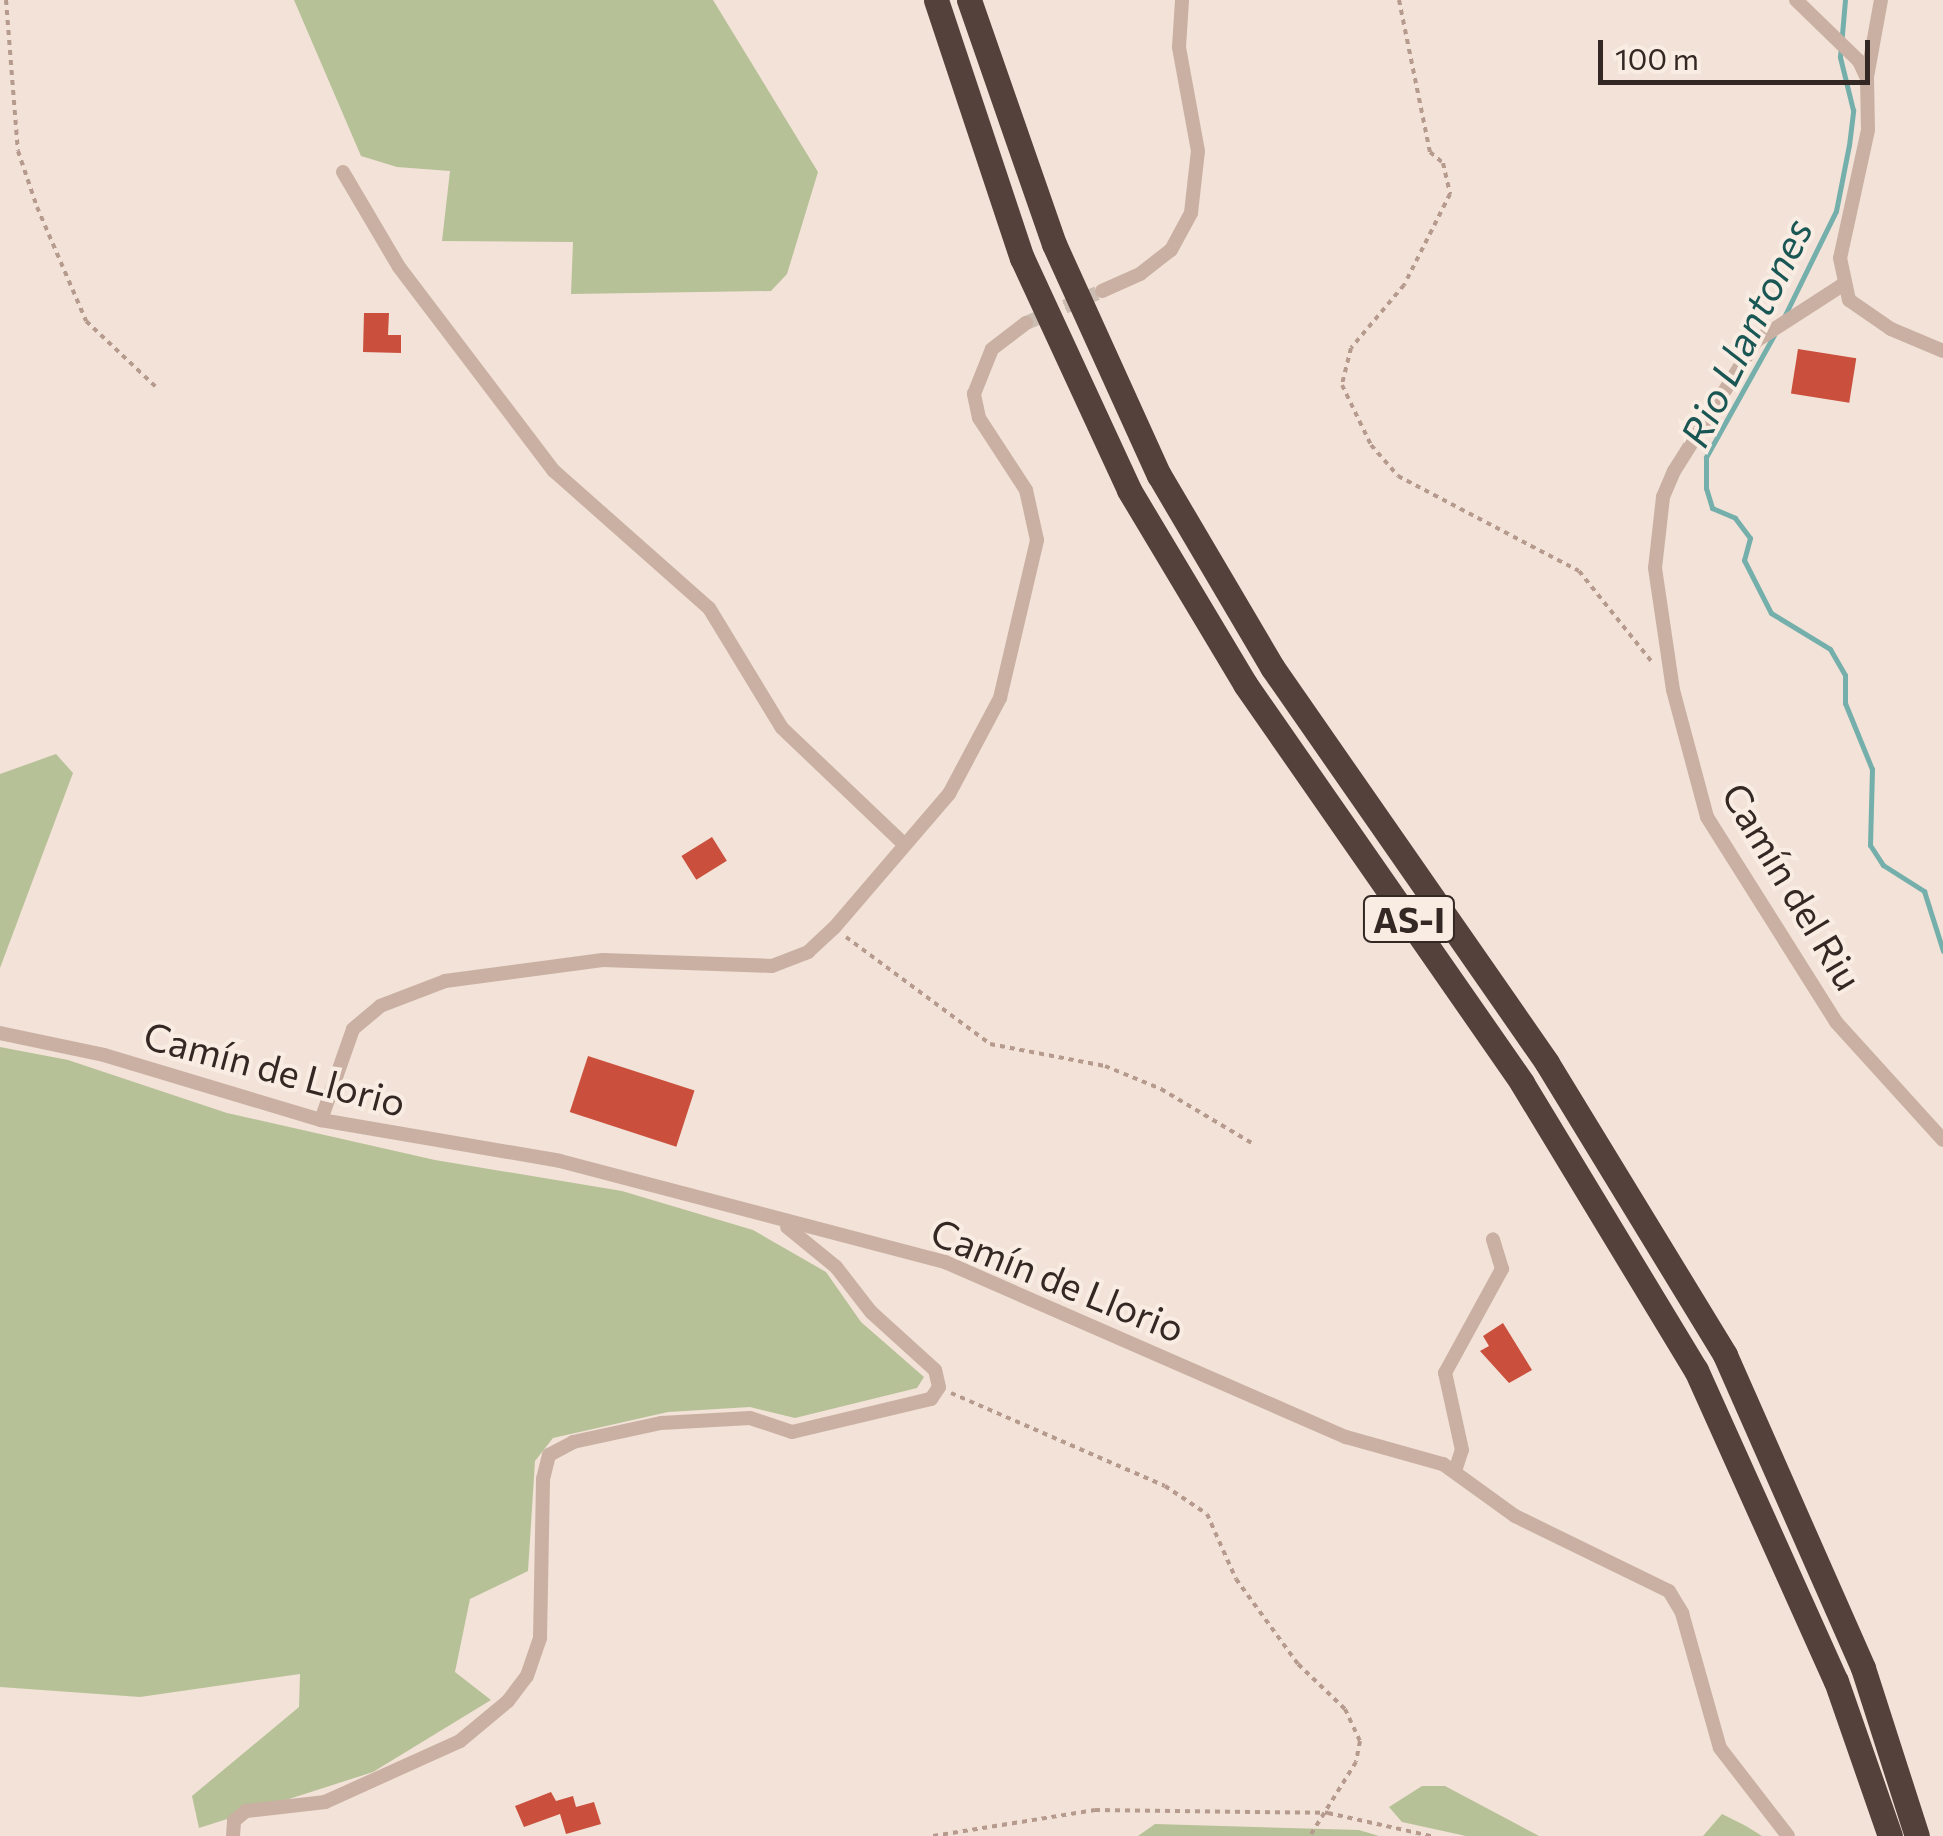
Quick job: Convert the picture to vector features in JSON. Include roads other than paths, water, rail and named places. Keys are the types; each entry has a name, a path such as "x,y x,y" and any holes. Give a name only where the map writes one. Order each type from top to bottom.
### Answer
{"highway":[{"name":"AS-I","path":"936,0 1022,258 1129,490 1245,684 1522,1083 1696,1370 1836,1681 1890,1836"},
{"name":"AS-I","path":"969,0 1054,244 1159,475 1272,667 1548,1063 1725,1355 1863,1668 1917,1836"}],"street":[{"path":"1102,291 1140,274 1170,250 1191,214 1198,150 1179,47 1182,0"},
{"path":"1796,0 1852,53 1866,78"},
{"path":"1881,0 1866,78 1868,130 1840,258 1844,284 1860,310 1943,351"},
{"path":"343,172 399,267 554,471 709,608 782,728 904,844"},
{"name":"Camín del Riu","path":"1844,284 1818,297 1788,326 1766,332 1663,497 1655,568 1673,690 1696,790 1718,840 1771,912 1836,1022 1943,1140"},
{"path":"321,1120 353,1029 380,1006 445,981 604,960 772,966 808,952 834,928 957,781 1000,698 1037,540 1026,490 978,418 974,394 992,349 1026,323"},
{"name":"Camín de Llorio","path":"0,1032 104,1055 321,1120 560,1162 784,1225 945,1262 1346,1437 1455,1471 1546,1534 1669,1591 1682,1613 1720,1748 1788,1836"},
{"path":"233,1836 234,1820 246,1811 341,1795 460,1742 508,1701 527,1676 540,1638 543,1479 549,1455 573,1442 662,1423 750,1418 792,1432 931,1399 939,1387 935,1370 871,1312 836,1267 784,1225"},
{"path":"1455,1471 1462,1450 1445,1373 1502,1269 1493,1238"}],"waterway":[{"name":"Rio Llantones","path":"1784,317 1836,211 1849,145 1853,110 1840,57 1845,0"},
{"name":"Rio Llantones","path":"1774,335 1706,457 1706,488 1712,508 1735,518 1750,538 1744,560 1771,613 1830,649 1845,675 1845,703 1872,769 1870,845 1883,865 1924,891 1943,951"}],"tunnel":[{"path":"1026,323 1102,291"}]}
